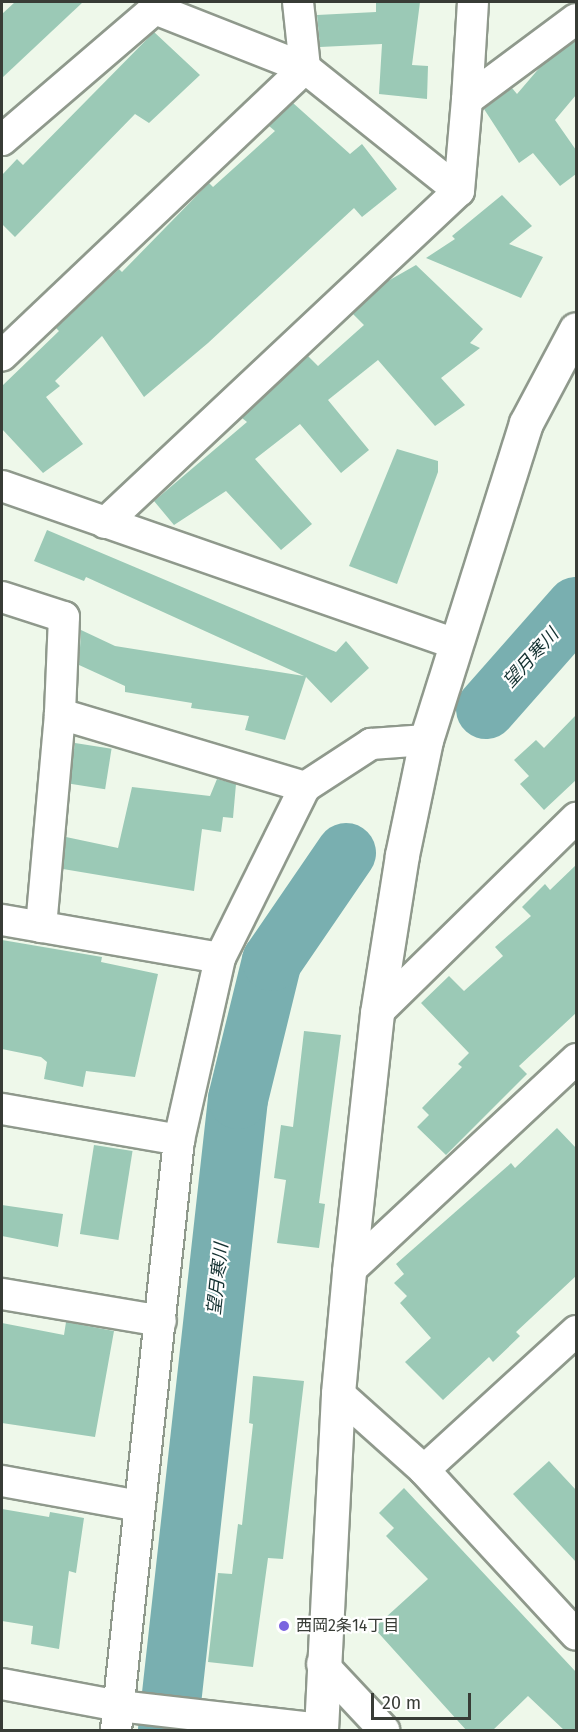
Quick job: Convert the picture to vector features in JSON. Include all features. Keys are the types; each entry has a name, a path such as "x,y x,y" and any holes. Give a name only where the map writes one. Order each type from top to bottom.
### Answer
{"street":[{"path":"298,2 305,68"},
{"path":"105,524 459,191 473,2"},
{"path":"2,140 154,5 305,68 459,191"},
{"path":"467,100 576,19"},
{"path":"2,356 305,68"},
{"path":"2,1684 127,1715 205,1714 321,1730 322,1664 338,1393 349,1271 377,1013 402,855 426,740 526,423 576,329"},
{"path":"2,486 105,524 455,644"},
{"path":"2,597 64,617 60,714 41,927"},
{"path":"60,714 305,787"},
{"path":"127,1715 140,1506 179,1140 220,958 305,787 371,744 426,740"},
{"path":"377,1013 576,818"},
{"path":"2,920 220,958"},
{"path":"349,1271 576,1059"},
{"path":"2,1109 179,1140"},
{"path":"2,1294 161,1321"},
{"path":"424,1470 571,1347"},
{"path":"338,1393 424,1470 576,1635"},
{"path":"2,1481 140,1506"},
{"path":"322,1664 384,1731"}],"building":[{"path":"15,2 83,2 2,78 2,14"},
{"path":"376,2 420,2 412,65 428,66 427,99 379,94 382,44 320,47 317,15 376,12"},
{"path":"154,32 200,75 149,123 135,114 15,237 2,224 2,175 17,159 23,165"},
{"path":"576,40 576,95 555,120 576,150 576,174 560,186 533,153 519,163 484,109 512,88 517,94 541,66"},
{"path":"293,103 350,154 362,144 397,189 362,217 354,208 208,343 144,397 102,336 55,381 60,386 46,397 83,444 43,473 2,429 2,386 59,331 56,328 119,269 122,272 209,183 213,187 275,131 269,126"},
{"path":"502,195 532,226 509,244 543,257 521,298 426,258 455,239 452,236"},
{"path":"416,265 483,329 470,343 480,348 441,378 465,405 435,426 378,360 328,400 369,450 341,473 300,424 255,459 312,524 281,550 226,491 174,525 154,501 247,422 242,418 308,356 318,366 364,325 353,314 388,281"},
{"path":"397,449 438,461 438,472 397,584 349,566"},
{"path":"47,530 336,652 346,641 369,668 331,703 306,677 285,740 245,730 249,716 191,708 192,703 125,692 125,686 79,665 81,630 115,646 304,676 86,577 84,581 34,561"},
{"path":"576,715 576,780 544,810 520,784 529,776 514,760 536,740 544,748"},
{"path":"75,743 112,749 105,789 69,783"},
{"path":"217,779 236,784 233,818 223,817 221,832 202,829 194,891 63,869 66,837 118,848 132,787 210,796"},
{"path":"576,865 576,1013 519,1066 527,1074 446,1155 417,1127 429,1115 422,1108 462,1067 458,1064 469,1053 421,1003 449,976 464,991 503,956 495,947 531,916 522,907 545,884 550,890"},
{"path":"2,940 102,957 101,962 158,974 135,1077 86,1071 83,1087 44,1079 47,1062 41,1057 2,1049"},
{"path":"304,1031 341,1035 319,1203 325,1204 319,1248 277,1243 286,1180 274,1178 281,1125 293,1127"},
{"path":"557,1128 576,1148 576,1276 516,1332 520,1336 493,1362 489,1357 443,1400 405,1362 431,1338 400,1303 407,1296 394,1283 404,1274 396,1264 511,1163 515,1168"},
{"path":"94,1145 133,1151 118,1240 80,1234"},
{"path":"2,1205 63,1214 58,1247 2,1236"},
{"path":"66,1322 114,1331 95,1437 2,1423 2,1323 64,1335"},
{"path":"253,1376 304,1381 283,1559 268,1558 253,1667 208,1662 218,1573 232,1574 238,1524 242,1525 253,1424 249,1423"},
{"path":"549,1461 576,1490 576,1562 513,1494"},
{"path":"404,1488 576,1672 576,1731 565,1731 528,1696 492,1731 467,1731 374,1628 428,1579 386,1536 394,1528 379,1513"},
{"path":"2,1509 49,1517 50,1512 84,1518 76,1573 69,1571 59,1649 31,1644 33,1626 2,1621"}],"waterway":[{"name":"望月寒川","path":"486,709 576,607"},
{"name":"望月寒川","path":"168,1730 238,1099 272,961 346,853"}],"place":[{"name":"西岡2条14丁目","path":"284,1626"}]}
